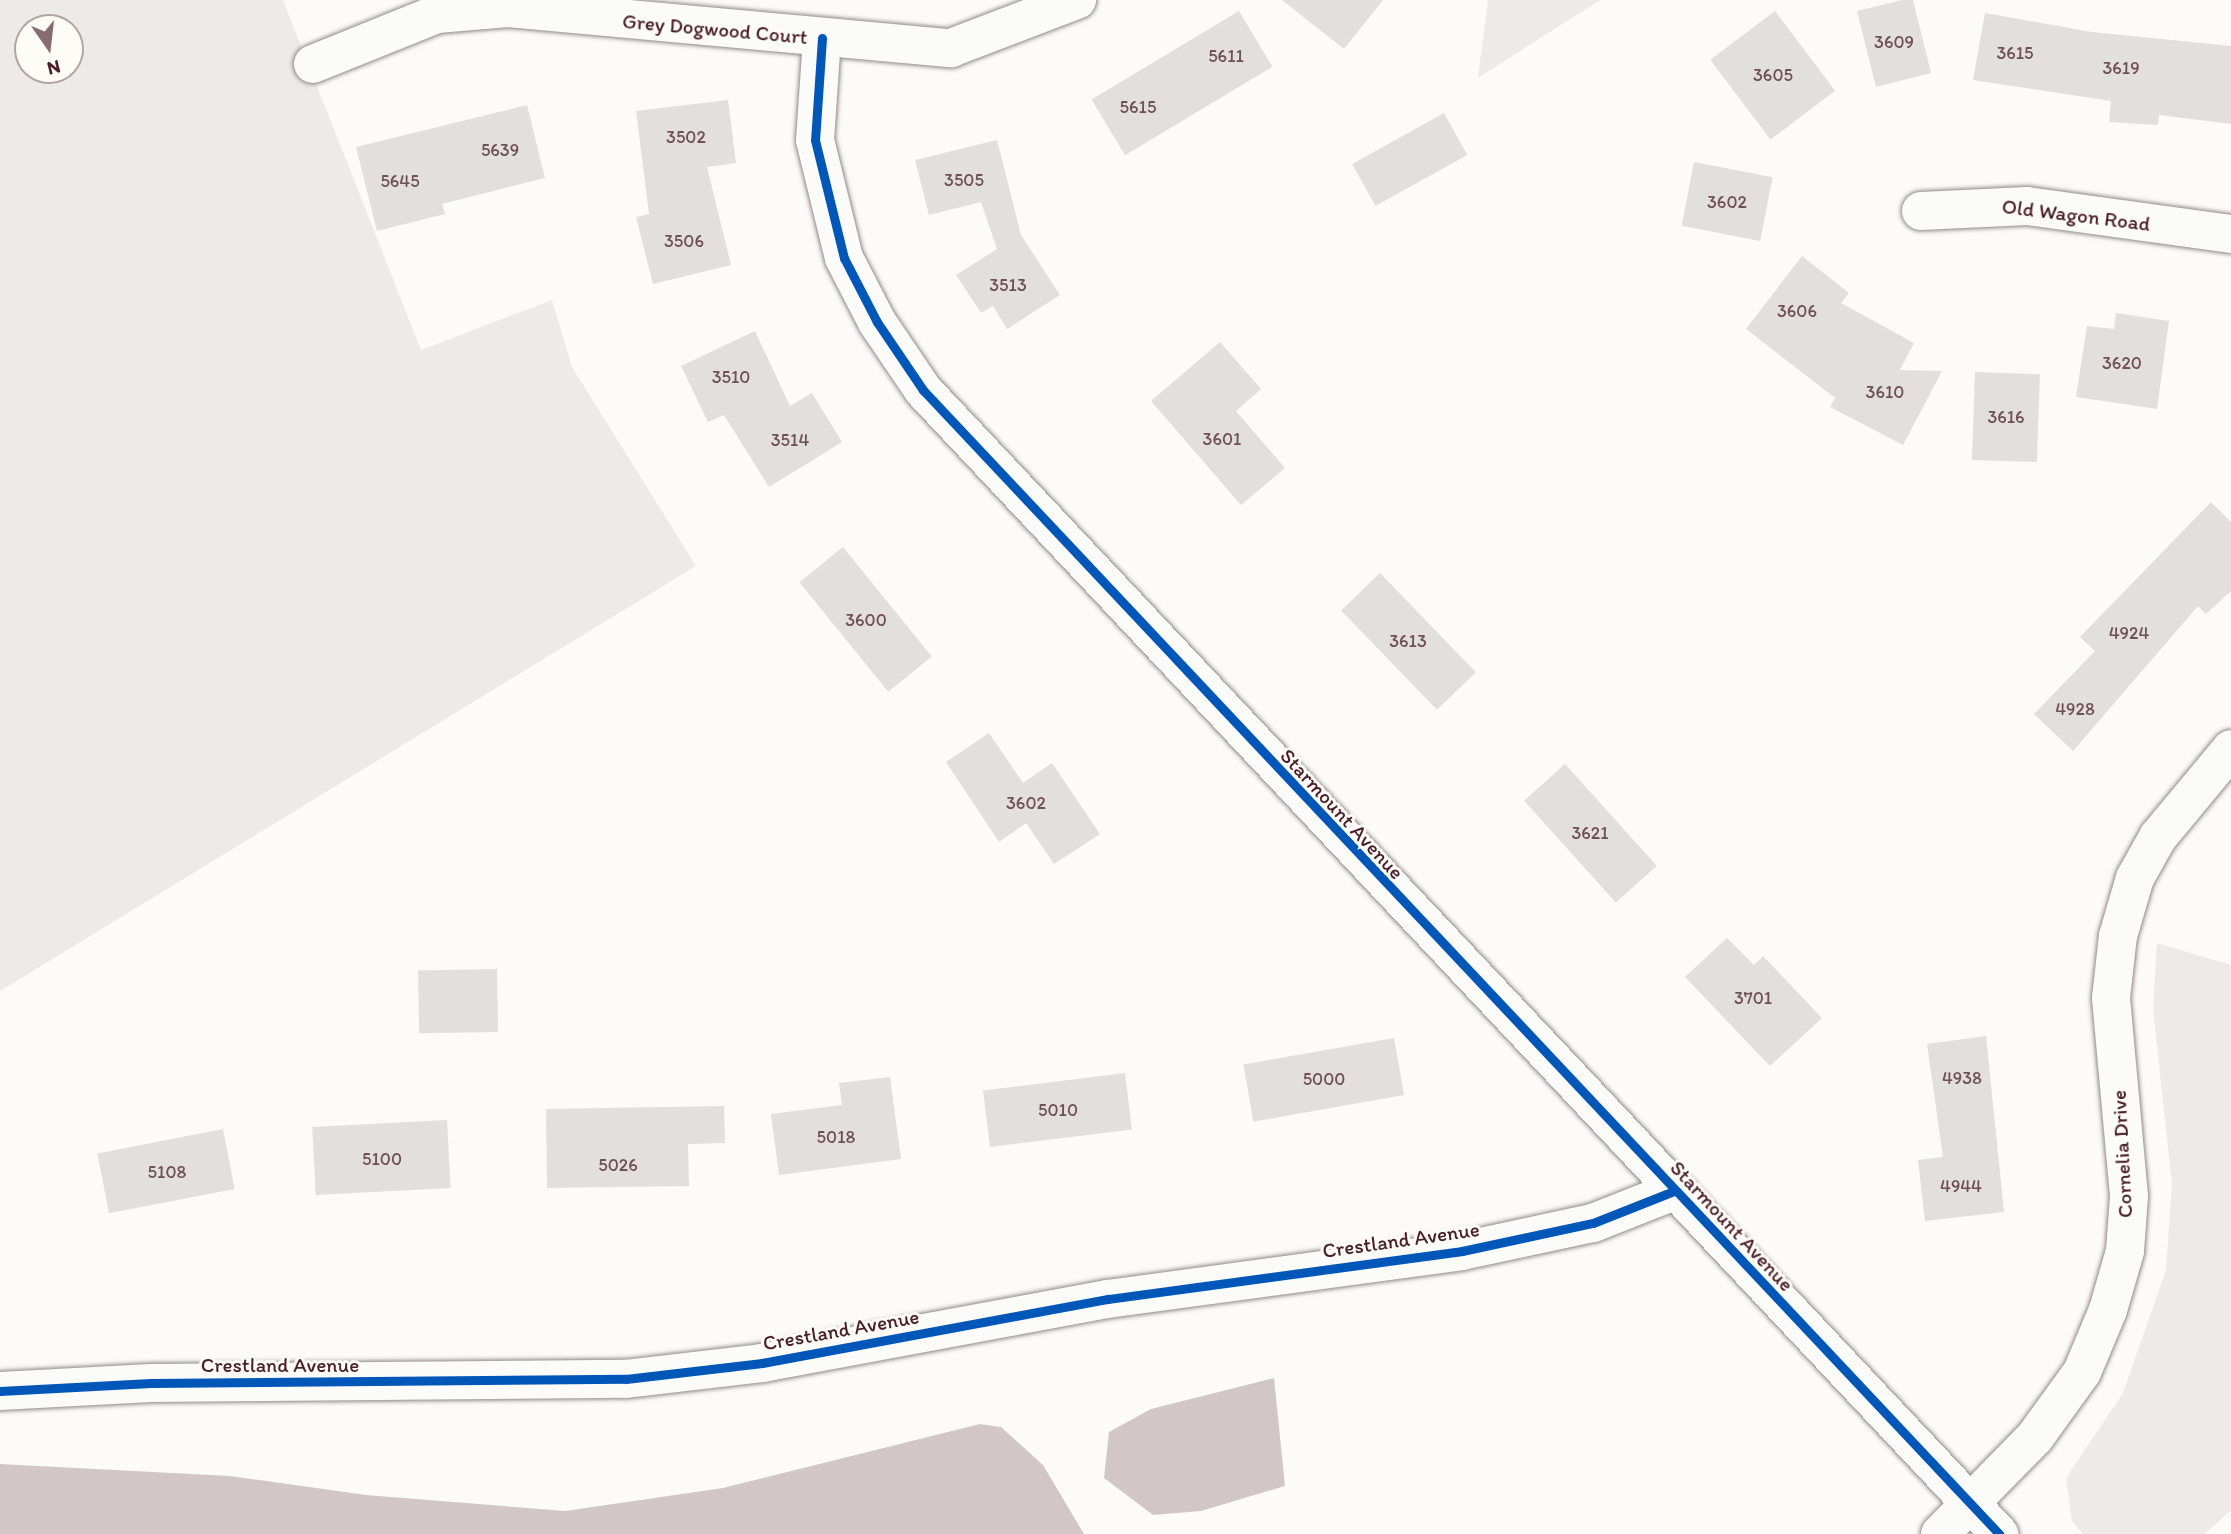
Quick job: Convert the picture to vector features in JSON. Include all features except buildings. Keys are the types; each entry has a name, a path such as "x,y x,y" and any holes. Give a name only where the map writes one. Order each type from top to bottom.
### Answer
{"street":[{"name":"Grey Dogwood Court","path":"313,64 438,14 508,8 951,48 1077,0"},
{"name":"Starmount Avenue","path":"822,38 815,141 844,258 877,322 923,390 1999,1534"},
{"name":"Old Wagon Road","path":"1921,211 2027,206 2231,234"},
{"name":"Cornelia Drive","path":"1940,1534 2035,1437 2082,1372 2108,1310 2125,1251 2129,1196 2111,998 2118,936 2135,878 2158,837 2231,749"},
{"name":"Crestland Avenue","path":"0,1391 150,1383 612,1379 762,1363 1108,1299 1462,1251 1593,1223 1674,1191"}],"shaded area":[{"path":"0,0 283,0 421,350 552,300 572,367 696,566 0,991"},
{"path":"1488,0 1600,0 1478,78"},
{"path":"2157,943 2231,965 2231,1510 2205,1534 2083,1534 2072,1521 2066,1478 2123,1393 2166,1270 2172,1184 2153,1009"},
{"path":"1274,1378 1285,1486 1201,1511 1153,1515 1104,1478 1109,1432 1151,1409"},
{"path":"980,1424 1001,1427 1043,1465 1084,1534 0,1534 0,1464 230,1476 366,1495 565,1511 723,1488"}],"cycle path":[{"path":"822,38 815,140 844,258 877,322 923,390 1999,1534"},
{"path":"0,1391 151,1383 626,1379 762,1363 1108,1299 1462,1251 1593,1223 1674,1191"}]}
